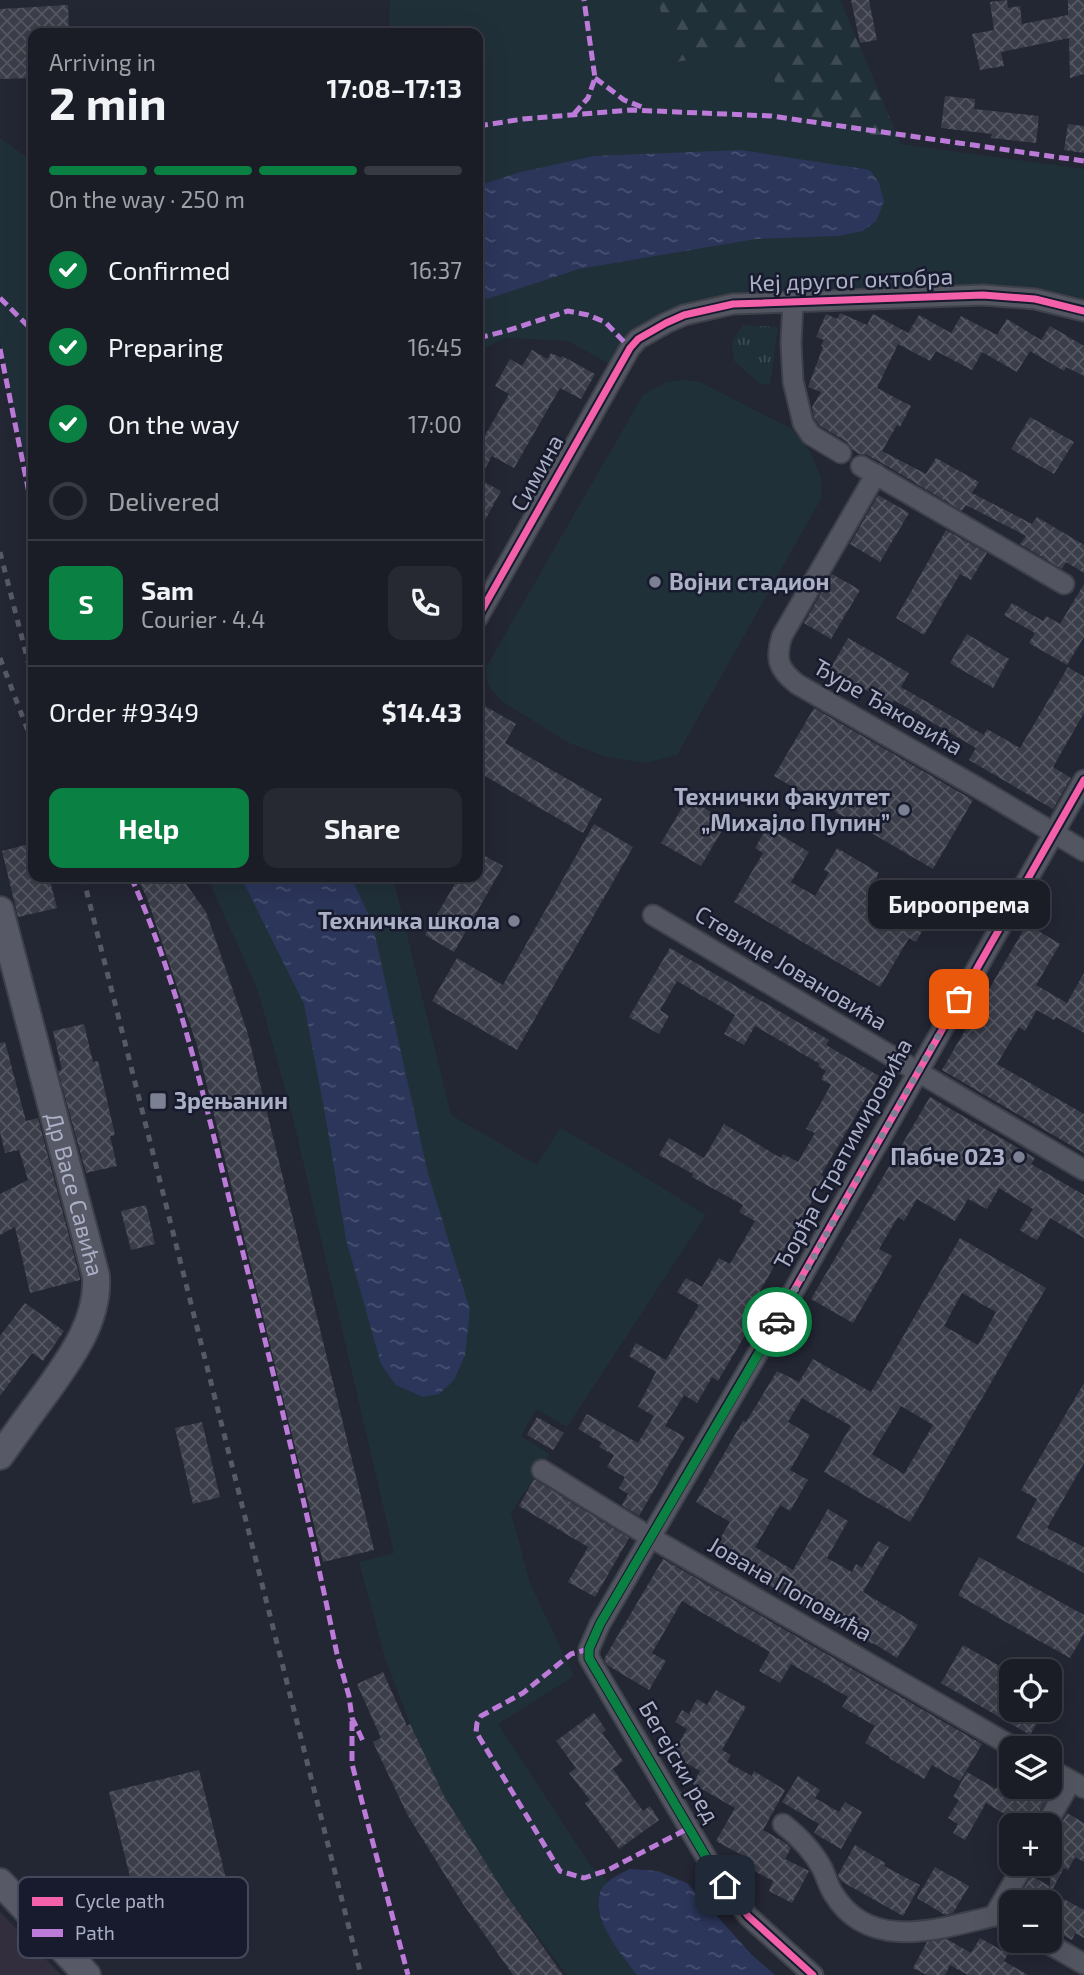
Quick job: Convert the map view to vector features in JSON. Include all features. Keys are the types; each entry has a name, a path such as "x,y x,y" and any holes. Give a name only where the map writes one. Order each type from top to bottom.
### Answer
{"street":[{"name":"Кеј другог октобра","path":"630,348 649,332 684,315 733,304 983,295 1035,299 1084,311"},
{"name":"Кеј другог октобра","path":"793,302 793,381 803,423 811,435 841,453"},
{"name":"Симина","path":"483,608 630,348"},
{"name":"Ђуре Ђаковића","path":"1064,584 869,470 782,636 778,652 779,661 789,678 797,684 1084,851"},
{"name":"Ђорђа Стратимировића","path":"600,1624 776,1322 1084,780"},
{"name":"Др Васе Савића","path":"0,910 97,1287 92,1312 73,1353 0,1456"},
{"name":"Стевице Јовановића","path":"653,915 1084,1170"},
{"name":"Јована Поповића","path":"541,1470 650,1537 999,1739"},
{"name":"Бегејски ред","path":"600,1624 589,1649 589,1658 713,1869 748,1916 813,1975"},
{"path":"1056,1813 1078,1785 1062,1776"},
{"path":"783,1824 801,1839 822,1867 833,1894 858,1920 868,1926 912,1933 999,1920"},
{"path":"0,1882 18,1901"},
{"path":"1062,1951 1084,1964"},
{"path":"71,1958 87,1975"}],"shaded area":[{"path":"0,1912 18,1931 18,1958 45,1958 61,1975 0,1975"}],"green space":[{"path":"390,0 658,0 673,63 762,44 784,108 901,144 1084,169 1084,305 1027,288 789,291 722,296 661,313 608,363 568,341 506,338 483,349 483,300 579,269 756,239 839,236 863,231 879,183 870,170 742,150 517,173 483,184 483,28 389,28"},
{"path":"658,0 840,0 901,144 784,108 762,44 673,63"},
{"path":"0,138 28,158 28,473 0,341"},
{"path":"743,325 778,327 770,384 760,384 734,361 732,342"},
{"name":"Војни стадион","path":"666,382 700,382 792,429 811,453 821,478 822,497 677,755 646,763 607,757 569,743 503,702 490,688 486,667 643,395"},
{"path":"209,882 394,882 451,1115 537,1165 560,1128 706,1215 567,1427 536,1409 521,1436 550,1454 511,1513 530,1583 574,1676 498,1724 591,1866 608,1881 599,1895 599,1914 610,1937 637,1975 567,1975 500,1886 444,1796 410,1724 385,1658 359,1562 394,1553 291,1110 257,988"}],"water":[{"path":"742,150 870,170 879,183 884,202 876,221 863,231 839,236 756,239 579,269 483,300 483,184 517,173 594,156"},
{"path":"243,882 353,882 372,922 428,1174 470,1310 465,1355 454,1380 439,1394 423,1397 396,1385 381,1364 346,1239 304,1004"},
{"path":"629,1869 658,1871 687,1883 752,1955 775,1975 637,1975 605,1928 598,1902 601,1890 610,1880"}],"building":[{"path":"851,0 869,0 877,40 860,43"},
{"path":"1007,0 1008,8 1020,6 1022,24 1068,15 1068,0 1084,0 1084,74 1070,78 1069,38 1001,52 1004,66 980,70 972,34 994,30 990,2"},
{"path":"68,5 69,28 28,28 28,78 0,79 0,9"},
{"path":"945,96 975,99 974,109 1039,116 1036,143 941,128"},
{"path":"1068,124 1084,126 1084,153 1064,150"},
{"path":"840,313 867,325 873,314 908,333 919,315 951,333 961,316 997,335 1007,319 1041,340 1050,326 1084,346 1084,376 1066,367 1064,371 1030,351 1017,372 982,352 972,370 936,351 930,361 898,344 877,388 911,406 900,427 897,425 882,451 926,474 936,458 979,482 972,493 1032,524 1037,517 1084,545 1084,573 1066,562 1062,569 1020,544 1026,536 966,505 962,511 882,463 859,454 847,442 820,426 814,418 812,407 821,392 808,387 823,347 821,346 824,340 816,337 826,314 837,319"},
{"path":"532,350 547,359 551,353 561,358 562,356 595,374 581,399 560,388 514,468 492,456 483,472 483,436 509,394 495,386 510,359 522,366"},
{"path":"1030,417 1074,442 1054,474 1011,449"},
{"path":"483,481 501,491 483,524"},
{"path":"878,495 909,513 880,562 850,544"},
{"path":"946,530 987,553 971,580 960,574 924,635 896,618"},
{"path":"832,574 860,590 831,639 804,623"},
{"path":"1084,584 1084,637 1067,665 1029,643 1035,633 1004,615 1012,603 1043,621 1046,616 1060,624"},
{"path":"967,634 1009,659 993,688 950,663"},
{"path":"848,638 909,673 901,687 984,735 987,729 1020,748 1068,667 1084,677 1084,713 1053,767 1071,778 1053,809 969,760 976,748 894,700 891,705 830,669"},
{"path":"483,705 516,724 505,743 602,799 583,833 483,775"},
{"path":"814,708 973,800 933,869 774,776"},
{"path":"688,798 727,822 701,866 661,843"},
{"path":"594,824 633,847 517,1050 432,1001 457,958 503,985"},
{"path":"767,827 809,852 791,882 815,896 829,873 824,870 837,848 879,873 871,887 928,921 916,942 909,938 880,987 734,902 763,853 755,848"},
{"path":"28,844 28,882 50,882 57,908 18,917 2,851"},
{"path":"483,855 503,866 454,952 425,935 456,882 483,882"},
{"path":"139,882 185,882 206,912 247,1031 374,1550 323,1562 197,1045"},
{"path":"1027,924 1060,944 1036,985 1067,1003 1084,973 1084,1033 1037,1010 1025,1031 1019,1027 997,1064 1084,1114 1084,1153 942,1070"},
{"path":"670,948 829,1040 826,1045 879,1076 821,1175 825,1178 821,1186 747,1313 755,1318 718,1381 712,1377 697,1403 684,1395 665,1426 685,1437 639,1516 622,1505 628,1494 619,1488 625,1477 607,1467 614,1455 599,1447 602,1443 578,1429 587,1414 638,1443 654,1416 638,1407 656,1372 629,1356 636,1343 666,1360 699,1305 677,1292 686,1278 702,1287 719,1258 730,1264 755,1221 739,1212 743,1205 659,1155 669,1138 704,1158 724,1124 781,1158 783,1154 798,1162 815,1133 806,1129 831,1085 821,1079 826,1071 818,1066 820,1064 755,1026 744,1045 724,1034 735,1015 677,981 660,1010 669,1016 659,1034 629,1017"},
{"path":"84,1024 93,1062 98,1061 115,1135 110,1136 117,1166 86,1173 58,1071 62,1070 53,1031"},
{"path":"5,1042 26,1121 38,1118 80,1278 30,1293 15,1227 0,1235 0,1194 28,1180 19,1150 5,1153 0,1132 0,1043"},
{"path":"930,1097 1035,1158 1031,1164 1084,1195 1084,1238 1050,1218 1037,1240 1029,1236 1020,1230 1033,1209 999,1188 987,1209 968,1199 955,1221 917,1199 904,1221 898,1217 879,1249 892,1256 853,1323 811,1299"},
{"path":"146,1205 155,1244 131,1250 121,1211"},
{"path":"960,1238 1046,1288 910,1522 824,1472 851,1426 802,1398 788,1422 810,1435 790,1470 808,1480 790,1511 780,1505 755,1547 793,1570 828,1509 848,1521 827,1558 852,1572 856,1564 862,1568 878,1541 889,1547 863,1592 918,1625 897,1658 842,1629 712,1552 730,1522 696,1502 743,1421 746,1422 777,1371 799,1382 813,1359 871,1392","holes":["962,1293 996,1312 978,1345 944,1326","901,1406 933,1425 904,1474 872,1454"]},
{"path":"25,1303 64,1331 43,1361 32,1353 0,1396 0,1336"},
{"path":"1084,1383 1084,1463 1047,1528 1084,1547 1084,1573 1016,1538 1037,1499 1021,1490"},
{"path":"537,1417 564,1433 553,1450 527,1435"},
{"path":"202,1422 220,1497 193,1504 175,1428"},
{"path":"534,1479 629,1538 595,1597 568,1582 588,1547 519,1506"},
{"path":"979,1557 1084,1615 1084,1634 1070,1658 958,1595"},
{"path":"663,1559 982,1744 960,1781 932,1765 924,1779 865,1743 875,1726 842,1707 848,1697 791,1664 780,1683 759,1671 770,1652 682,1601 652,1653 666,1661 649,1690 607,1665 604,1659"},
{"path":"963,1645 999,1666 999,1717 941,1683"},
{"path":"383,1672 407,1726 410,1724 444,1796 500,1886 563,1975 513,1975 463,1904 407,1814 373,1742 381,1738 357,1684"},
{"path":"716,1690 746,1707 722,1750 731,1755 727,1762 752,1776 754,1771 785,1790 763,1830 791,1848 785,1859 809,1871 792,1903 769,1891 773,1881 745,1866 749,1859 716,1841 735,1808 693,1784 700,1771 672,1755 687,1729 675,1722 682,1710 689,1714 697,1699 707,1705"},
{"path":"594,1713 606,1730 602,1733 623,1761 613,1769 643,1811 650,1806 659,1820 619,1849 585,1803 590,1800 569,1773 576,1768 556,1741"},
{"path":"1008,1722 1038,1722 1030,1735"},
{"path":"199,1770 226,1877 130,1877 109,1792"},
{"path":"967,1772 996,1789 999,1784 999,1799 1047,1799 1039,1813 1003,1813 986,1803 965,1840 953,1833 958,1824 948,1818 959,1800 953,1797"},
{"path":"798,1776 820,1790 815,1798 839,1812 845,1802 862,1812 841,1849 814,1833 819,1824 782,1802"},
{"path":"1067,1813 1084,1823 1084,1862 1075,1857 1068,1870 1064,1868 1062,1872 1062,1822"},
{"path":"855,1845 885,1863 884,1866 920,1885 903,1916 841,1881 838,1875"},
{"path":"935,1867 969,1886 953,1913 945,1915 917,1898"},
{"path":"1031,1876 1050,1886 1050,1876 1060,1876 1052,1890 1023,1890"},
{"path":"1062,1898 1084,1910 1084,1938 1075,1933 1072,1940 1062,1935"},
{"path":"980,1938 999,1949 999,1953 1008,1954 1004,1961 1028,1975 968,1975 950,1965 945,1975 927,1975 913,1968 927,1942 947,1939 971,1953"}],"railway":[{"path":"0,552 28,661"},
{"path":"0,658 28,731"},
{"path":"84,882 361,1975"}],"marked path":[{"path":"574,114 588,98 595,78 584,0"},
{"path":"595,78 624,100 642,107"},
{"path":"483,125 631,110 771,116 1084,161"},
{"path":"0,298 28,326"},
{"path":"483,337 568,311 605,322 630,348"},
{"path":"0,349 28,488"},
{"path":"133,882 163,957 199,1080 287,1429 352,1718 364,1743"},
{"path":"589,1649 571,1654 523,1693 481,1716 476,1732 560,1871 584,1878 608,1870 689,1828"},
{"path":"352,1721 352,1764 408,1975"}],"cycle path":[{"path":"483,608 630,348 638,339 666,323 684,315 733,304 983,295 1035,299 1084,311"},
{"path":"813,1975 748,1916 713,1869 589,1658 589,1649 600,1624 776,1322 1084,780"}],"way so far":[{"path":"777,1322 959,999"}],"place":[{"name":"Војни стадион","path":"655,582"},
{"name":"Технички факултет „Михајло Пупин”","path":"904,810"},
{"name":"Техничка школа","path":"514,921"},
{"name":"Бироопрема","path":"959,999"},
{"name":"Зрењанин","path":"158,1101"},
{"name":"Пабче 023","path":"1019,1157"}],"route":[{"path":"725,1885 589,1658 589,1649 600,1624 777,1322"}]}
